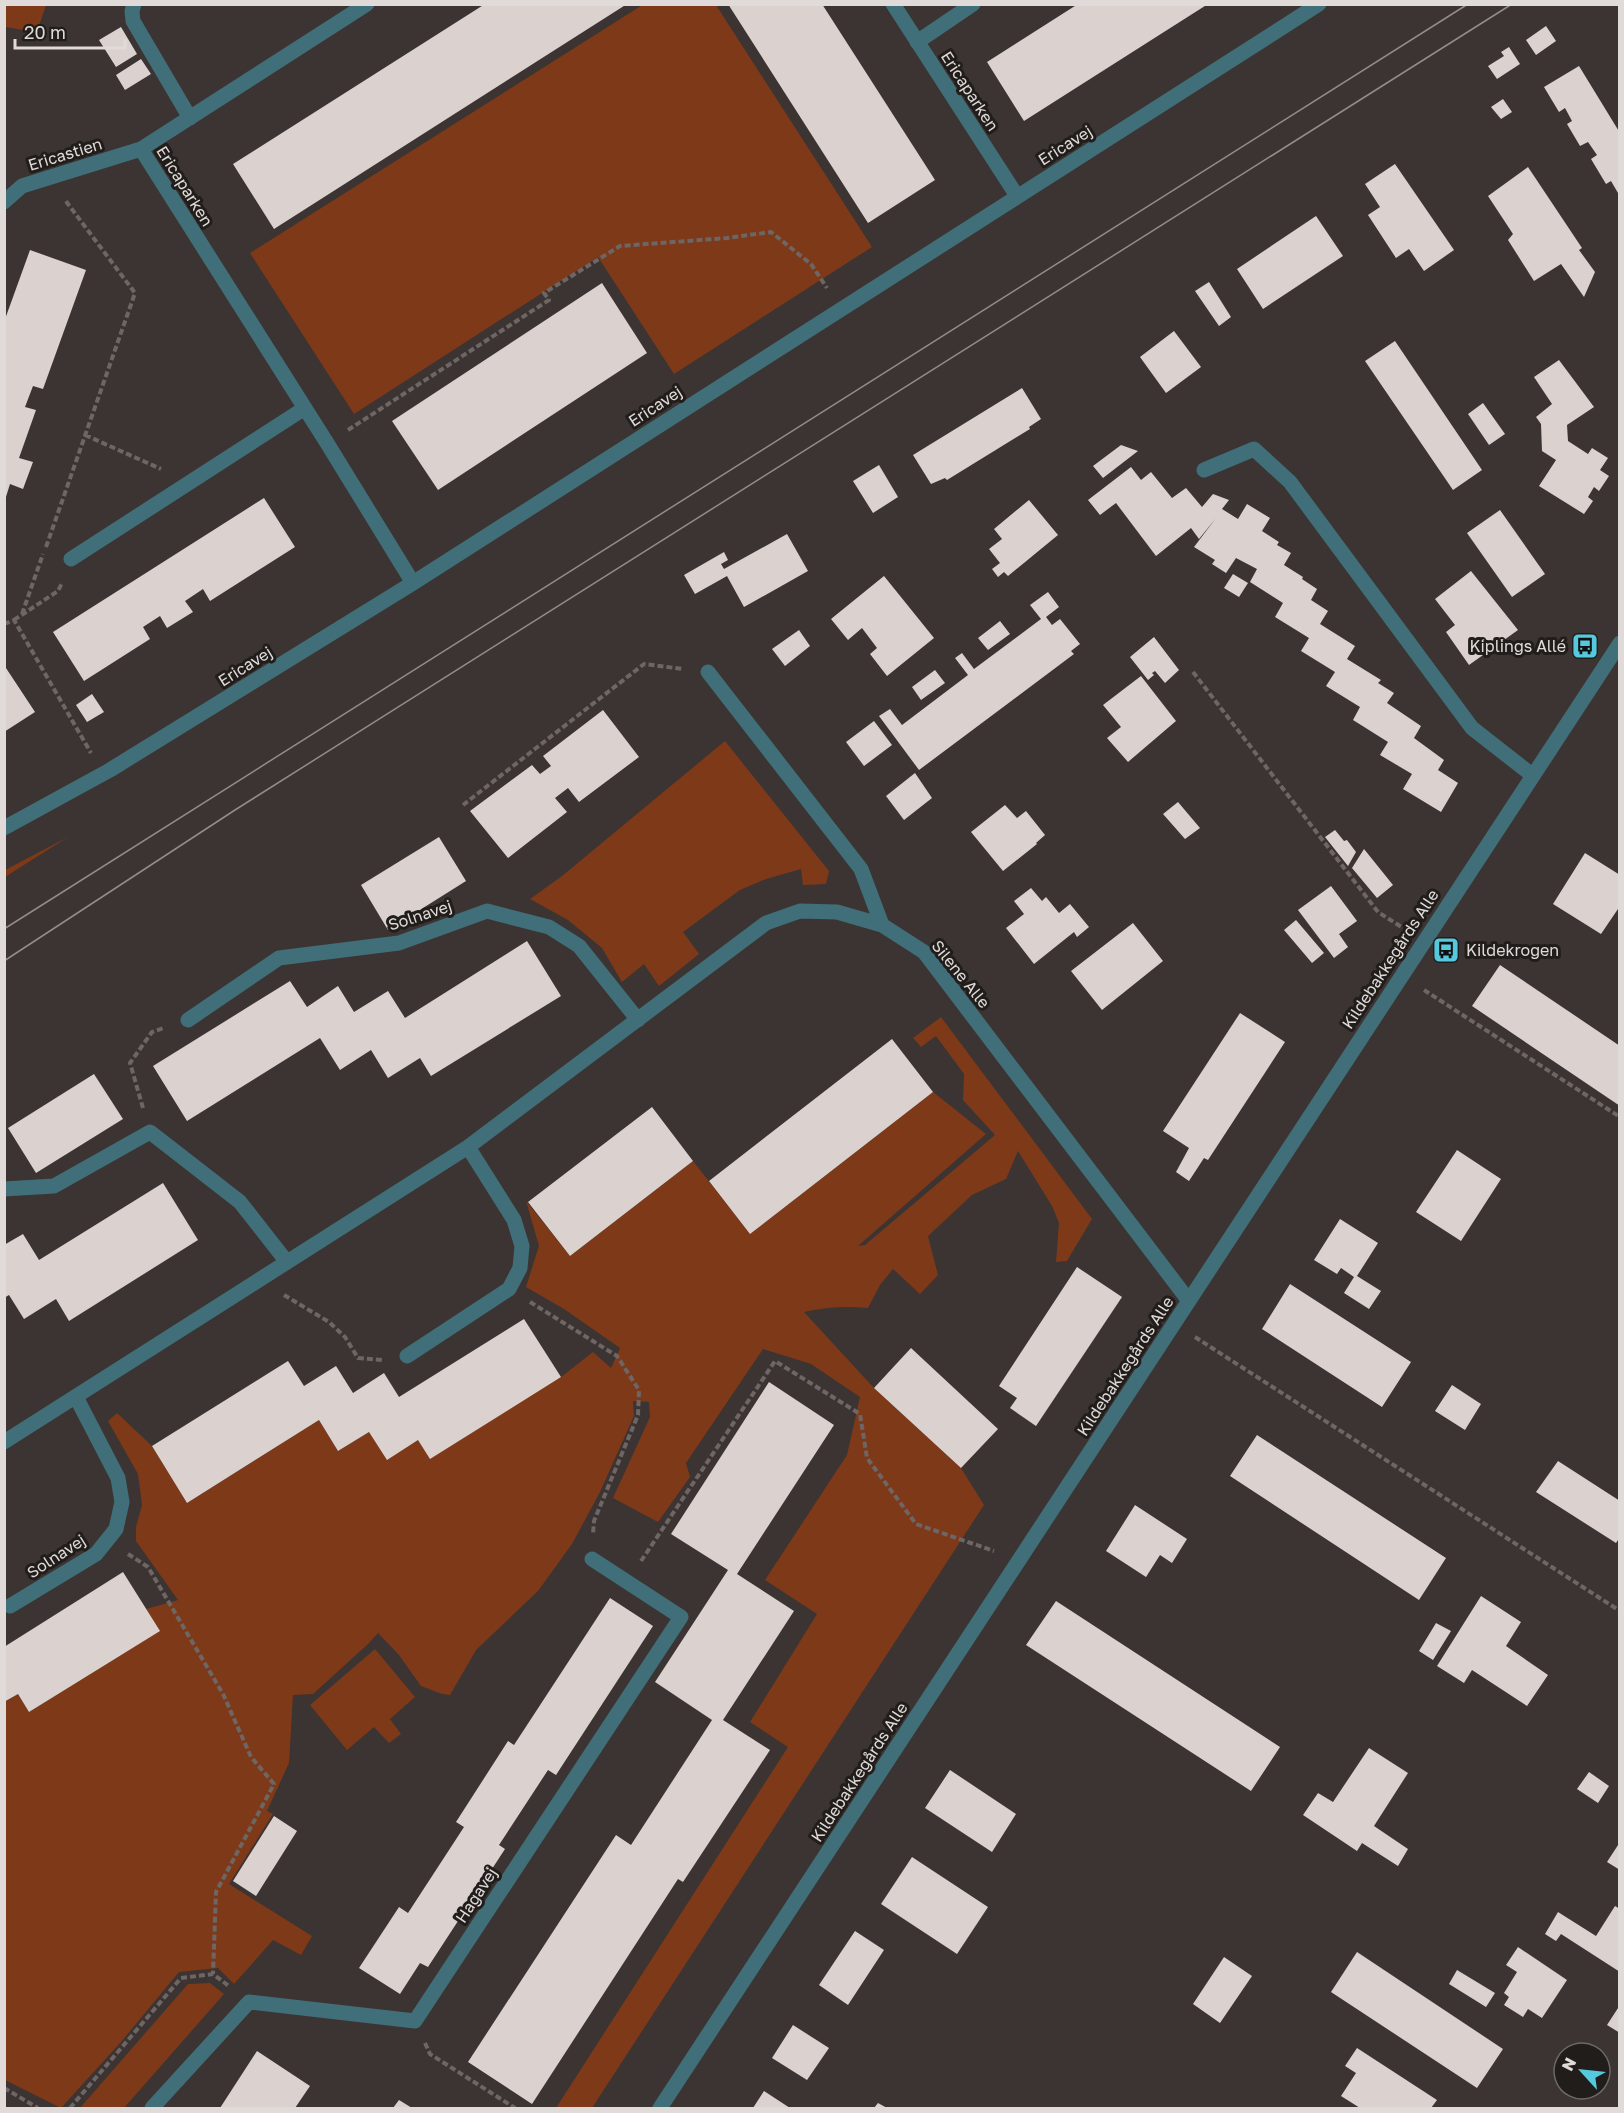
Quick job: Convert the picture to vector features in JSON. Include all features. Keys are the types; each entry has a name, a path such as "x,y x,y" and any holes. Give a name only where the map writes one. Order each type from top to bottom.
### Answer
{"street":[{"path":"134,4 133,21 190,118"},
{"name":"Ericaparken","path":"367,4 141,149 413,583"},
{"name":"Ericaparken","path":"893,4 1017,196"},
{"path":"917,42 974,4"},
{"name":"Ericavej","path":"4,828 103,774 413,583 1319,4"},
{"name":"Ericastien","path":"4,202 22,186 141,149"},
{"path":"71,559 304,408"},
{"path":"1204,470 1254,449 1290,482 1472,728 1532,775"},
{"name":"Kildebakkegårds Alle","path":"660,2109 1620,643"},
{"path":"708,672 861,870 882,925"},
{"name":"Solnavej","path":"188,1020 279,958 399,943 487,910 549,927 579,946 638,1020"},
{"path":"4,1442 468,1147 766,923 800,911 837,912 882,925"},
{"name":"Silene Alle","path":"882,925 924,952 1189,1301"},
{"path":"4,1189 54,1186 150,1132 240,1202 287,1262"},
{"path":"407,1356 509,1289 520,1268 522,1246 514,1220 468,1147"},
{"name":"Solnavej","path":"10,1606 96,1554 116,1530 122,1502 118,1478 76,1397"},
{"name":"Hagavej","path":"415,2021 681,1617 592,1559"},
{"path":"152,2109 249,2002 415,2021"}],"path":[{"path":"22,614 135,293 49,178"},
{"path":"327,443 549,300 544,293 620,246 727,238 771,232 811,264 841,308"},
{"path":"85,435 191,482"},
{"path":"4,624 14,620 58,591 71,559"},
{"path":"14,620 103,774"},
{"path":"463,805 644,664 708,672"},
{"path":"1192,672 1378,912 1424,941"},
{"path":"1401,975 1620,1117"},
{"path":"150,1132 130,1063 152,1032 188,1020"},
{"path":"262,1278 286,1297 329,1322 345,1337 358,1358 379,1361 407,1356"},
{"path":"509,1289 617,1356 639,1390 638,1415 594,1521 592,1559"},
{"path":"1174,1324 1620,1611"},
{"path":"627,1582 775,1361 860,1414 867,1458 916,1524 1019,1560"},
{"path":"107,1541 148,1567 224,1694 251,1758 274,1784 216,1892 213,1974"},
{"path":"70,2109 181,1978 213,1974 249,2002"},
{"path":"415,2021 430,2054 515,2109"},
{"path":"4,2088 38,2109"}],"shaded area":[{"path":"644,4 716,5 872,247 674,374 598,257 354,414 250,253"},
{"path":"4,5 46,5 37,32 5,27"},
{"path":"725,741 829,871 826,884 803,885 801,869 766,879 740,890 683,932 699,954 659,986 644,964 622,982 602,948 568,920 530,899 562,876"},
{"path":"68,837 5,877 5,870"},
{"path":"941,1017 1092,1219 1067,1261 1056,1262 1059,1223 1052,1206 1018,1151 1006,1179 972,1195 928,1236 938,1275 920,1294 893,1269 880,1285 868,1308 836,1307 804,1312 874,1388 961,1468 984,1505 592,2108 556,2108 788,1747 750,1722 817,1614 765,1580 847,1455 860,1397 811,1364 763,1349 686,1463 690,1477 658,1522 613,1498 650,1417 649,1402 633,1401 634,1416 600,1492 572,1544 538,1591 476,1650 450,1695 421,1686 399,1655 378,1633 313,1694 293,1695 289,1763 267,1811 273,1814 229,1884 312,1936 301,1955 273,1940 234,1984 218,1968 179,1972 121,2042 61,2108 5,2080 5,1702 18,1694 29,1712 159,1631 146,1609 178,1600 136,1541 136,1527 142,1505 138,1474 108,1421 117,1413 152,1446 187,1503 319,1420 338,1451 369,1432 387,1459 418,1440 561,1377 593,1352 611,1368 620,1348 564,1309 526,1287 539,1246 526,1201 570,1256 693,1161 750,1234 933,1092 986,1134 858,1246 865,1245 995,1135 963,1100 964,1074 936,1036 921,1047 913,1038"},
{"path":"375,1649 415,1697 390,1719 401,1734 389,1743 374,1727 347,1750 310,1705"},
{"path":"210,1983 224,1994 124,2108 80,2108 188,1984"}],"building":[{"path":"485,4 627,4 274,229 233,164"},
{"path":"728,4 822,4 935,180 868,223"},
{"path":"1078,4 1208,4 1024,121 987,62"},
{"path":"1546,26 1556,41 1536,55 1526,40"},
{"path":"121,27 137,54 116,67 99,40"},
{"path":"1509,47 1520,64 1497,79 1488,66 1504,56 1501,52"},
{"path":"141,59 151,74 125,90 116,75"},
{"path":"1579,66 1620,133 1620,192 1618,193 1611,181 1606,184 1591,159 1597,155 1588,142 1580,146 1567,124 1572,121 1565,108 1559,112 1544,87"},
{"path":"1503,99 1512,112 1501,119 1491,107"},
{"path":"1395,164 1454,250 1424,271 1409,249 1396,258 1368,215 1380,207 1365,184"},
{"path":"1528,167 1582,248 1579,250 1595,272 1584,297 1561,264 1534,281 1508,240 1513,234 1488,196"},
{"path":"1316,216 1343,256 1263,309 1237,269"},
{"path":"30,250 86,270 43,389 33,386 25,407 36,410 19,458 33,462 23,489 10,484 5,500 4,322"},
{"path":"1209,282 1231,317 1219,326 1195,291"},
{"path":"602,283 647,353 438,490 392,421"},
{"path":"1174,331 1201,367 1166,393 1140,357"},
{"path":"1395,341 1482,470 1453,490 1365,361"},
{"path":"1559,360 1594,407 1567,425 1568,441 1588,454 1592,448 1608,458 1600,470 1609,476 1599,491 1594,487 1588,497 1593,501 1584,514 1539,486 1556,460 1542,451 1541,424 1536,417 1552,404 1534,377"},
{"path":"1022,388 1041,419 1029,427 1030,429 947,480 945,478 931,484 913,455"},
{"path":"1483,403 1505,434 1489,445 1468,414"},
{"path":"1121,445 1138,451 1103,478 1093,466"},
{"path":"879,465 898,497 873,513 853,481"},
{"path":"1131,467 1141,480 1151,472 1172,498 1186,488 1202,507 1213,494 1229,500 1222,509 1238,519 1247,504 1270,518 1262,531 1279,542 1277,545 1291,553 1284,565 1317,589 1311,600 1328,611 1320,624 1355,646 1347,659 1381,680 1378,683 1394,693 1387,703 1421,726 1414,738 1444,760 1438,770 1458,783 1441,812 1403,789 1412,774 1380,755 1388,742 1353,720 1360,707 1326,686 1335,672 1301,651 1309,638 1275,617 1283,603 1250,582 1257,569 1236,558 1226,573 1212,564 1215,560 1194,547 1216,518 1199,539 1191,528 1156,556 1116,503 1100,515 1088,500"},
{"path":"264,498 295,547 210,601 203,589 185,601 193,612 167,628 160,616 143,627 150,639 84,681 53,632"},
{"path":"1029,500 1058,535 1008,576 1004,572 998,577 992,569 1000,563 989,549 1002,539 994,529"},
{"path":"1500,510 1545,574 1512,597 1467,533"},
{"path":"787,534 808,571 744,607 727,576 695,594 684,575 724,552 728,560 721,564 724,569"},
{"path":"1471,571 1518,630 1469,665 1446,632 1455,625 1435,599"},
{"path":"1233,574 1248,583 1239,597 1224,588"},
{"path":"884,576 934,638 887,676 870,654 877,648 862,628 848,640 831,619"},
{"path":"1048,592 1059,607 1046,617 1052,625 1060,619 1080,644 1071,651 1074,654 919,770 879,716 890,709 902,725 968,675 955,658 962,653 974,669 1041,619 1030,605"},
{"path":"1000,621 1010,634 988,650 978,638"},
{"path":"799,630 810,646 785,666 772,649"},
{"path":"1154,637 1179,670 1165,683 1155,671 1148,680 1130,657"},
{"path":"4,665 35,712 4,732"},
{"path":"935,670 945,683 921,700 912,687"},
{"path":"1141,676 1176,721 1128,762 1107,738 1121,727 1103,705"},
{"path":"92,694 104,712 87,722 76,705"},
{"path":"603,710 639,757 579,802 568,788 555,798 567,812 508,858 470,811 532,765 540,774 551,766 543,756"},
{"path":"874,721 892,745 864,766 846,742"},
{"path":"915,773 932,798 904,820 886,796"},
{"path":"1178,802 1200,828 1185,839 1163,814"},
{"path":"1005,805 1017,818 1026,811 1045,835 1003,871 971,832"},
{"path":"1335,830 1356,852 1348,866 1325,837"},
{"path":"439,837 466,881 388,930 361,885"},
{"path":"1364,849 1393,885 1377,898 1352,868"},
{"path":"1585,853 1620,875 1620,906 1601,934 1553,904"},
{"path":"1331,886 1357,921 1339,934 1348,947 1334,958 1298,910"},
{"path":"1031,888 1042,901 1046,897 1059,913 1070,904 1089,927 1077,937 1074,932 1034,964 1006,928 1024,914 1014,901"},
{"path":"1296,920 1324,953 1312,963 1284,930"},
{"path":"1133,923 1163,961 1102,1010 1071,971"},
{"path":"527,941 561,996 431,1076 420,1058 388,1078 371,1050 340,1070 320,1038 187,1121 153,1066 290,981 307,1007 338,986 354,1012 388,991 405,1018"},
{"path":"1500,965 1620,1046 1620,1106 1472,1006"},
{"path":"1240,1013 1285,1042 1208,1160 1204,1158 1189,1181 1176,1172 1189,1148 1163,1131"},
{"path":"892,1039 933,1092 750,1234 709,1181"},
{"path":"94,1074 123,1119 36,1173 8,1128"},
{"path":"652,1107 693,1161 570,1256 528,1202"},
{"path":"1457,1150 1501,1179 1461,1241 1416,1212"},
{"path":"163,1183 198,1240 69,1321 56,1299 24,1319 9,1295 4,1298 4,1245 23,1234 39,1260"},
{"path":"1340,1219 1378,1243 1357,1276 1381,1291 1369,1309 1344,1293 1354,1277 1341,1268 1337,1274 1314,1260"},
{"path":"1077,1267 1122,1297 1036,1426 1010,1408 1017,1398 999,1386"},
{"path":"1290,1284 1411,1362 1382,1407 1262,1329"},
{"path":"524,1319 561,1377 430,1459 418,1440 387,1460 369,1432 338,1451 319,1420 187,1503 152,1446 288,1361 304,1386 336,1366 353,1393 384,1373 399,1397"},
{"path":"911,1348 998,1429 961,1468 874,1388"},
{"path":"769,1382 834,1425 737,1574 794,1611 723,1720 770,1750 683,1882 678,1879 532,2104 468,2062 616,1835 631,1845 712,1720 655,1682 728,1570 671,1534"},
{"path":"1452,1385 1481,1404 1465,1430 1435,1411"},
{"path":"1257,1435 1446,1558 1419,1600 1230,1476"},
{"path":"1558,1461 1620,1501 1620,1537 1616,1543 1536,1492"},
{"path":"1135,1505 1187,1539 1172,1563 1160,1555 1146,1577 1106,1551"},
{"path":"123,1572 160,1631 29,1712 18,1694 4,1702 4,1647"},
{"path":"1481,1596 1521,1622 1506,1646 1548,1675 1527,1706 1472,1670 1464,1683 1437,1666"},
{"path":"610,1598 653,1626 556,1775 548,1770 499,1845 505,1849 428,1967 420,1963 400,1994 359,1968 399,1907 408,1913 464,1827 456,1822 508,1741 514,1745"},
{"path":"1056,1601 1280,1747 1251,1791 1026,1645"},
{"path":"1436,1623 1451,1631 1433,1660 1419,1651"},
{"path":"1369,1748 1408,1773 1374,1826 1408,1849 1398,1866 1362,1843 1357,1851 1303,1815 1318,1793 1333,1802"},
{"path":"950,1770 1016,1814 992,1852 925,1808"},
{"path":"1589,1772 1609,1786 1598,1803 1577,1789"},
{"path":"274,1816 297,1831 256,1896 233,1881"},
{"path":"1620,1842 1620,1870 1607,1862"},
{"path":"912,1857 988,1907 957,1954 881,1904"},
{"path":"1615,1906 1620,1909 1620,1972 1561,1934 1556,1941 1545,1934 1558,1912 1596,1936"},
{"path":"855,1931 884,1950 848,2005 819,1985"},
{"path":"1518,1947 1567,1980 1542,2018 1528,2009 1523,2017 1504,2005 1509,1997 1504,1993 1517,1972 1506,1965"},
{"path":"1357,1952 1503,2049 1477,2088 1331,1992"},
{"path":"1224,1957 1252,1976 1220,2023 1193,2004"},
{"path":"1457,1970 1495,1993 1486,2007 1449,1984"},
{"path":"1620,2005 1620,2033 1607,2025"},
{"path":"793,2025 829,2048 807,2080 772,2058"},
{"path":"1357,2048 1437,2100 1431,2108 1360,2108 1341,2096 1356,2073 1345,2066"},
{"path":"257,2051 310,2086 295,2108 220,2108"},
{"path":"764,2091 790,2108 753,2108"},
{"path":"399,2100 412,2108 393,2108"},
{"path":"878,2103 887,2108 874,2108"}],"tram line":[{"path":"4,929 1468,4"},
{"path":"4,961 235,810 1512,4"}],"place":[{"name":"Kiplings Allé","path":"1585,646"},
{"name":"Kildekrogen","path":"1446,950"}]}
